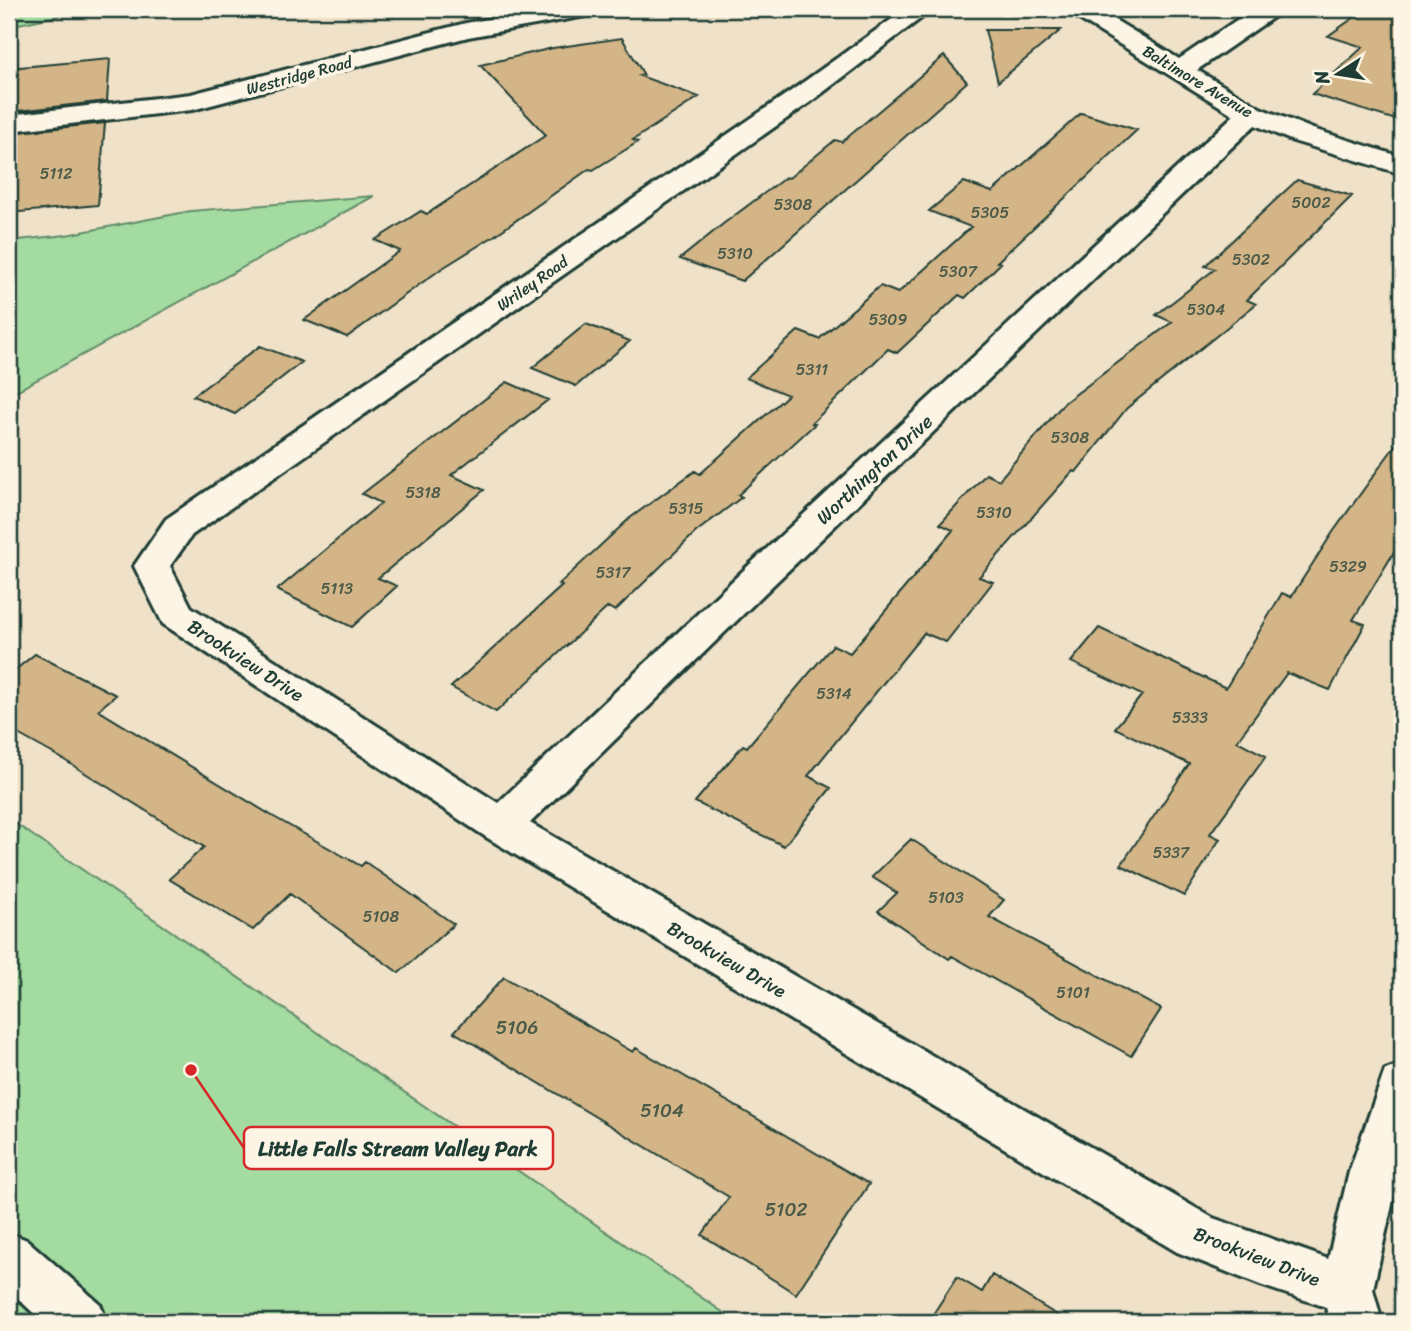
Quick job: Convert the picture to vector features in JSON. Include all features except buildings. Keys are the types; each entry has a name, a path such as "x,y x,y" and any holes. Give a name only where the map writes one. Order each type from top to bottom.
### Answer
{"street":[{"name":"Westridge Road","path":"9,123 192,102 466,30 586,9"},
{"name":"Wriley Road","path":"152,566 179,527 800,97 921,9"},
{"name":"Baltimore Avenue","path":"1080,9 1251,114 1303,135 1402,166"},
{"path":"1180,70 1269,9"},
{"name":"Worthington Drive","path":"501,826 760,576 1251,114"},
{"name":"Brookview Drive","path":"152,566 176,615 501,826 1195,1235 1260,1261 1351,1306"},
{"path":"1351,1306 1374,1172 1402,1085"},
{"path":"9,1257 82,1322"}],"green space":[{"path":"9,9 91,9 9,26"},
{"path":"374,196 9,396 9,241 66,235 191,211"},
{"path":"9,819 737,1322 9,1322"}],"place":[{"name":"Little Falls Stream Valley Park","path":"191,1070"}]}
